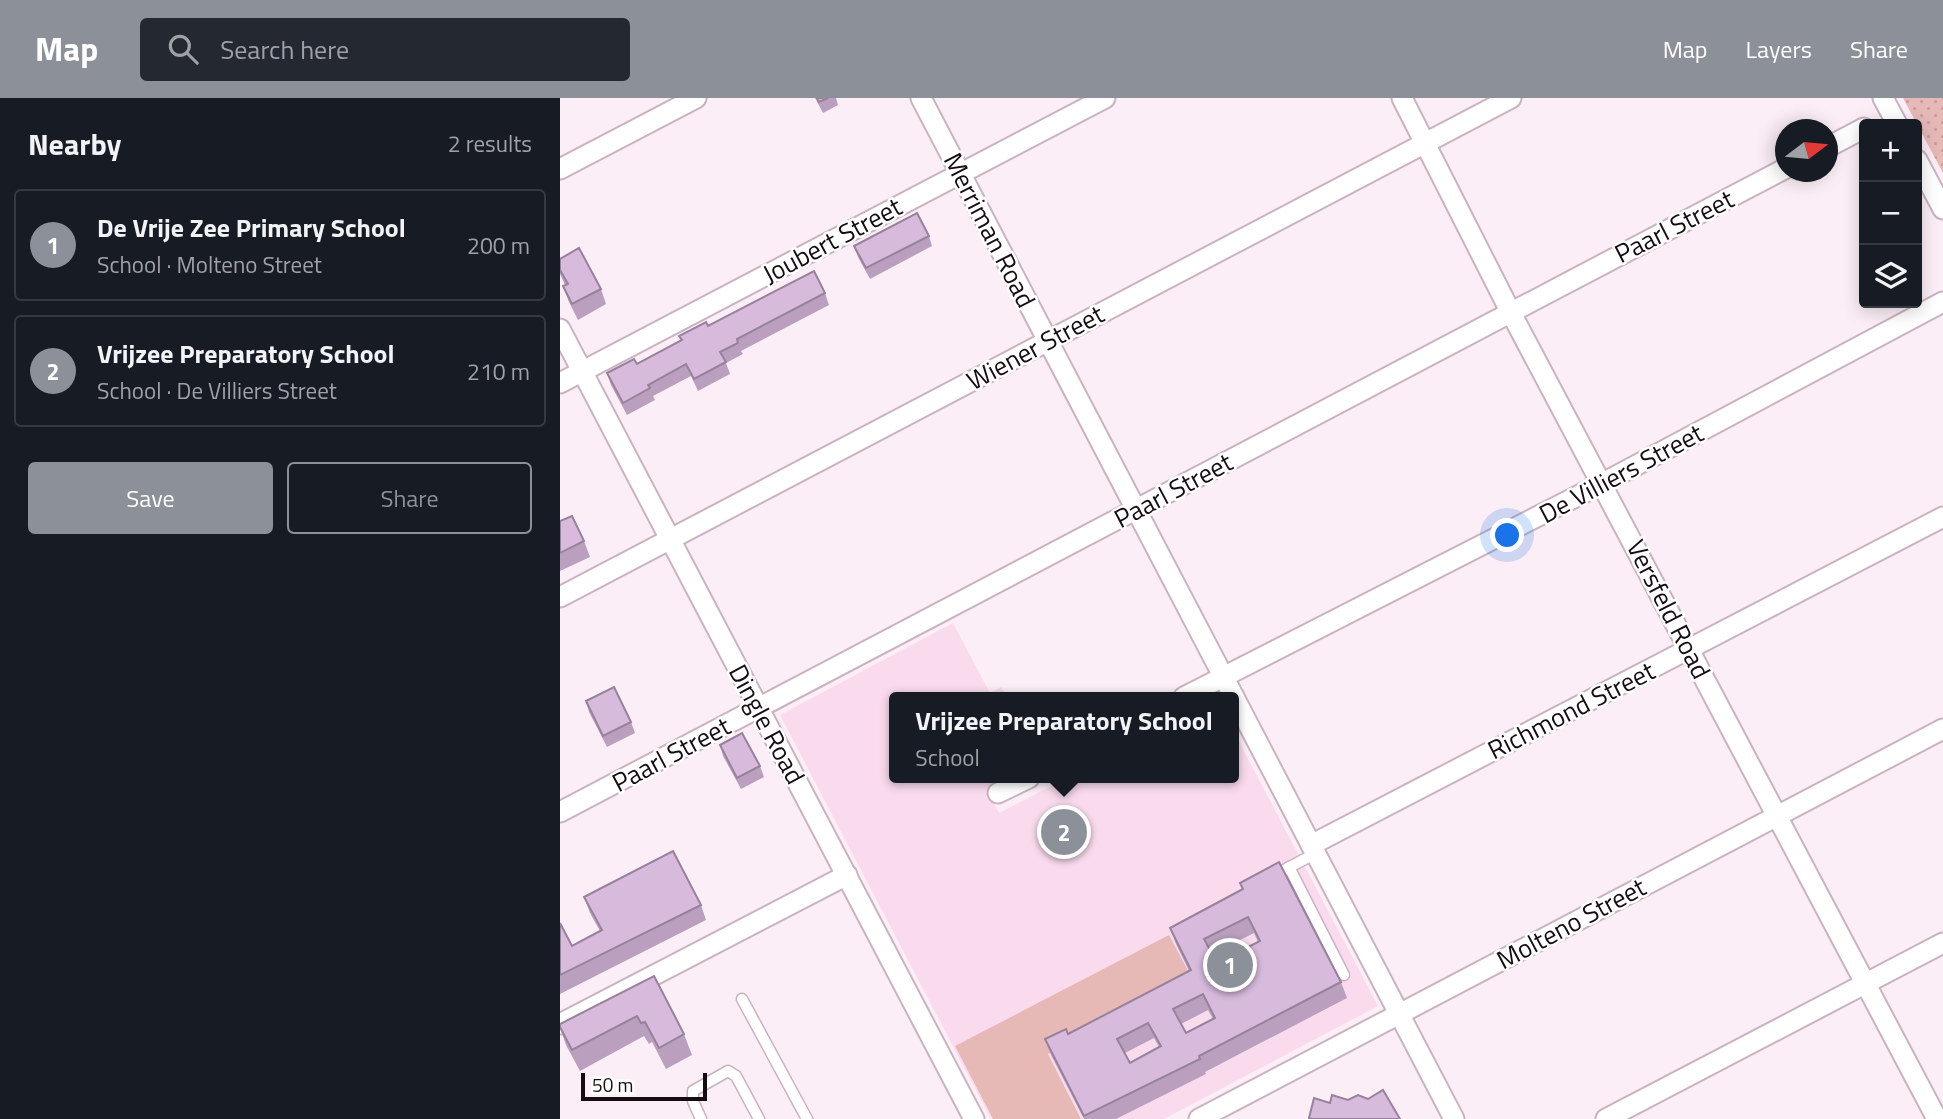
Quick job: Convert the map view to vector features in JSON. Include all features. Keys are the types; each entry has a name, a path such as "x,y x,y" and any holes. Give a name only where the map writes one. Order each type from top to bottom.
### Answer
{"street":[{"path":"560,169 696,98"},
{"name":"Merriman Road","path":"921,98 1231,692"},
{"name":"Joubert Street","path":"560,383 1105,98"},
{"name":"Versfeld Road","path":"1402,98 1510,311 1603,482 1937,1119"},
{"name":"Wiener Street","path":"560,597 1511,98"},
{"path":"1838,142 1859,131"},
{"path":"1922,169 1943,209"},
{"name":"Paarl Street","path":"560,812 1510,311 1775,175"},
{"name":"De Villiers Street","path":"1194,692 1603,482 1943,302"},
{"name":"Dingle Road","path":"560,329 974,1119"},
{"name":"Richmond Street","path":"1313,849 1943,517"},
{"name":"Merriman Road","path":"1239,707 1454,1119"},
{"name":"Molteno Street","path":"1199,1119 1943,729"},
{"path":"999,793 1019,783"},
{"path":"560,1024 847,875"},
{"path":"1606,1119 1943,943"}],"lane":[{"path":"1258,883 1289,867 1313,849"},
{"path":"1289,867 1344,975"},
{"path":"742,999 807,1119"},
{"path":"701,1119 693,1091 728,1071 736,1076 759,1119"}],"shaded area":[{"path":"1903,98 1943,98 1943,173 1922,134 1922,119 1914,119"},
{"path":"953,623 989,692 889,692 889,783 1000,783 987,790 999,813 1057,783 1239,783 1239,742 1378,1006 1164,1119 991,1119 780,715"},
{"path":"1169,935 1194,982 1048,1054 1081,1119 993,1119 955,1046"}],"building":[{"path":"917,213 929,236 866,268 854,246"},
{"path":"579,248 601,289 572,304 563,286 568,284 560,270 560,259"},
{"path":"814,271 825,293 737,339 738,343 720,352 726,362 694,379 686,364 648,385 650,388 623,403 607,373 634,359 637,364 682,340 679,336 706,322 708,326"},
{"path":"572,516 584,541 560,553 560,521"},
{"path":"614,687 631,722 603,736 586,701"},
{"path":"742,733 760,766 737,778 720,745"},
{"path":"673,851 701,905 560,975 560,923 572,946 602,930 584,897"},
{"path":"1279,862 1341,982 1199,1056 1200,1059 1084,1116 1045,1039 1066,1029 1068,1034 1191,970 1170,928 1243,889 1240,883","holes":["1248,917 1260,941 1217,963 1204,939","1203,994 1215,1018 1186,1033 1173,1009","1148,1023 1161,1046 1130,1063 1117,1039"]},
{"path":"654,976 684,1034 659,1048 645,1022 641,1023 637,1016 572,1050 560,1024"},
{"path":"1383,1090 1400,1119 1309,1118 1314,1098 1330,1103 1332,1095 1348,1100 1358,1095 1368,1099"}],"place":[{"name":"Vrijzee Preparatory School","path":"1064,832"},
{"name":"De Vrije Zee Primary School","path":"1230,965"}]}
